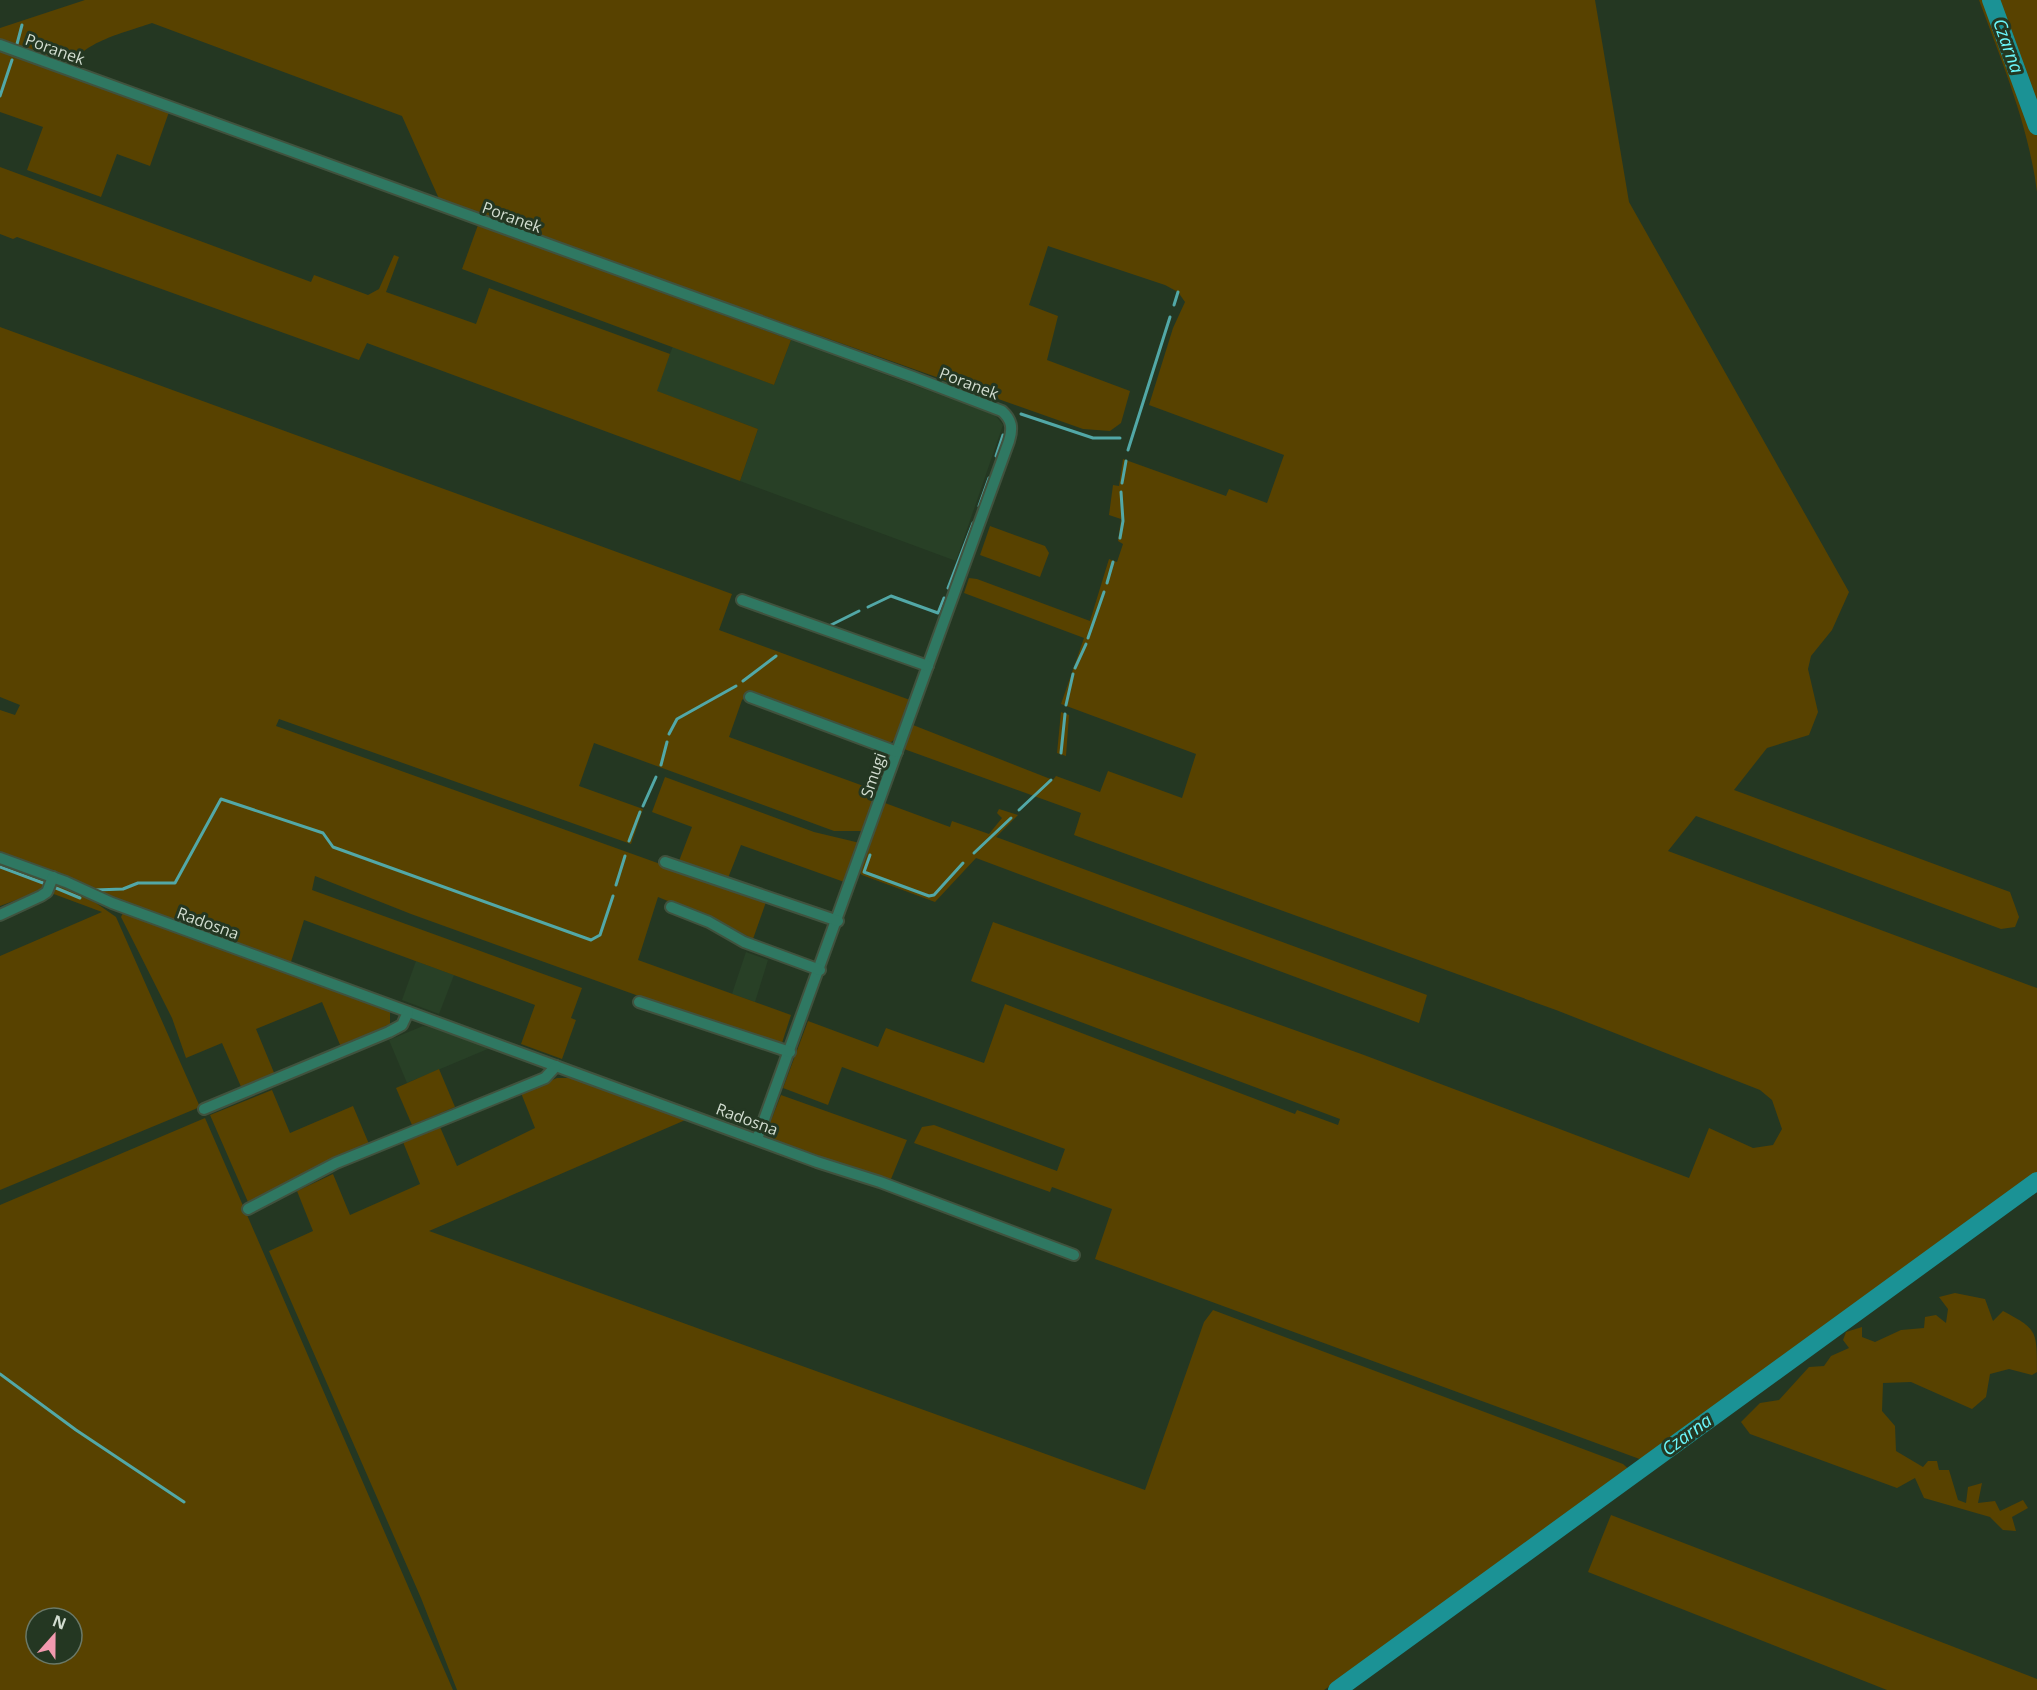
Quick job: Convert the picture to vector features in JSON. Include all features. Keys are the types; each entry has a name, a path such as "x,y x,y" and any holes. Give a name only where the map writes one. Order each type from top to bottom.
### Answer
{"street":[{"name":"Poranek","path":"0,45 913,377 1002,411 1010,420"},
{"name":"Smugi","path":"758,1139 1009,441 1010,420"},
{"path":"742,600 928,666"},
{"path":"750,697 897,752"},
{"name":"Radosna","path":"0,858 53,877 112,903 880,1182 1074,1255"},
{"path":"665,862 838,921"},
{"path":"0,915 47,892 53,877"},
{"path":"671,907 744,942 820,970"},
{"path":"639,1002 790,1052"},
{"path":"204,1109 389,1032 402,1025 408,1012"},
{"path":"248,1209 336,1163 545,1078 556,1066"}],"shaded area":[{"path":"85,0 1595,0 1629,202 1849,592 1832,630 1811,656 1808,669 1818,712 1809,735 1767,748 1734,790 2010,892 2019,917 2015,927 2001,929 1696,816 1668,851 2037,988 2037,1174 1645,1461 1095,1259 1112,1209 1052,1187 1050,1192 914,1143 922,1127 934,1125 1057,1171 1065,1149 842,1067 828,1105 783,1088 808,1021 878,1047 886,1028 984,1063 1005,1004 1295,1114 1297,1110 1338,1125 1340,1119 971,981 993,922 1364,1055 1689,1178 1709,1128 1753,1148 1773,1145 1782,1129 1772,1100 1760,1090 1556,1010 1074,835 1081,813 904,749 913,725 1053,780 1056,776 1100,792 1108,771 1182,798 1196,754 1061,704 1084,638 964,593 969,578 977,579 1090,621 1109,559 1117,562 1123,544 1118,541 1121,519 1109,515 1113,485 1119,486 1123,459 1226,496 1229,489 1267,503 1284,455 1149,405 1173,328 1185,302 1178,292 1165,285 1048,246 1029,305 1058,316 1047,360 1130,391 1121,423 1110,431 1083,429 440,201 402,116 152,23 94,45 76,59 73,68 0,41 0,28"},
{"path":"1979,0 2037,0 2037,192 2021,119"},
{"path":"0,50 169,112 150,166 117,154 101,197 27,170 43,127 0,112"},
{"path":"0,167 311,282 314,275 368,295 379,289 394,255 399,257 386,292 476,324 489,288 670,354 657,391 758,429 740,481 367,343 359,360 17,237 13,239 0,234"},
{"path":"478,225 791,340 774,385 462,269"},
{"path":"0,327 732,594 719,630 910,700 897,738 888,744 748,694 742,700 729,737 880,792 865,831 834,831 594,743 579,786 643,809 631,844 279,719 276,726 766,902 753,939 724,924 658,897 638,960 791,1015 782,1043 661,1004 411,914 315,876 312,890 582,988 571,1018 576,1020 562,1059 521,1044 535,1005 304,920 290,965 100,895 0,853 0,710 15,715 20,705 0,697"},
{"path":"791,340 995,415 1003,425 956,561 740,481 758,429 656,391 673,346 774,385"},
{"path":"990,526 1045,546 1049,553 1040,577 980,555"},
{"path":"1061,712 1069,715 1066,756 1057,753"},
{"path":"665,777 814,832 860,843 847,883 741,845 728,878 679,861 692,827 652,812"},
{"path":"885,803 950,827 952,821 989,834 1002,818 997,813 999,809 1018,815 996,837 1427,995 1419,1023 976,858 935,902 862,875 860,873"},
{"path":"0,862 46,878 43,890 0,906"},
{"path":"59,883 83,894 116,917 200,1107 0,1190 0,956 102,912 51,893"},
{"path":"123,913 384,1008 390,1012 390,1024 341,1047 322,1002 256,1029 275,1075 242,1089 222,1043 186,1058 172,1018 121,917"},
{"path":"746,952 768,960 755,1002 732,994"},
{"path":"416,961 454,975 439,1014 402,1000"},
{"path":"423,1026 490,1048 407,1083 389,1040"},
{"path":"439,1069 455,1107 412,1125 396,1088"},
{"path":"557,1078 577,1078 690,1118 429,1231 1145,1490 1204,1322 1213,1310 1623,1464 1632,1472 1452,1603 1324,1690 457,1690 421,1598 269,1251 313,1231 297,1191 333,1174 350,1215 420,1184 403,1142 440,1127 457,1166 535,1128 521,1093"},
{"path":"272,1090 290,1133 353,1106 369,1144 248,1202 210,1115"},
{"path":"781,1095 907,1140 891,1179 879,1178 770,1138 766,1133"},
{"path":"205,1118 453,1690 0,1690 0,1205"},
{"path":"1955,1293 1985,1299 1993,1321 2003,1311 2029,1327 2035,1339 2037,1372 2032,1375 2009,1369 1990,1374 1986,1397 1972,1409 1911,1382 1883,1383 1882,1411 1895,1426 1896,1451 1923,1467 1928,1461 1937,1461 1939,1470 1949,1470 1958,1500 1966,1503 1968,1487 1982,1483 1978,1503 1995,1501 2000,1511 2023,1500 2028,1508 2012,1517 2016,1531 2003,1530 1990,1517 1924,1498 1915,1478 1897,1488 1750,1434 1741,1422 1760,1403 1779,1400 1809,1367 1824,1366 1831,1356 1849,1348 1843,1340 1846,1332 1862,1327 1862,1337 1875,1342 1901,1330 1924,1328 1925,1317 1936,1315 1946,1323 1948,1309 1939,1297"},
{"path":"1611,1515 2037,1679 2037,1690 1887,1690 1588,1572"}],"waterway":[{"name":"Czarna","path":"1991,0 2037,126"},
{"path":"17,44 22,25"},
{"path":"0,96 12,60"},
{"path":"1174,305 1178,292"},
{"path":"1128,450 1170,317"},
{"path":"1021,414 1093,438 1120,438"},
{"path":"996,456 1003,435"},
{"path":"1122,483 1126,461"},
{"path":"979,506 989,478"},
{"path":"1120,538 1123,521 1121,492"},
{"path":"948,588 973,523"},
{"path":"1107,583 1113,562"},
{"path":"1088,638 1104,592"},
{"path":"868,607 891,596 938,613 944,598"},
{"path":"829,626 859,611"},
{"path":"1075,668 1086,644"},
{"path":"743,681 776,656"},
{"path":"1066,705 1073,674"},
{"path":"669,734 677,719 736,686"},
{"path":"1061,753 1065,714"},
{"path":"661,765 667,742"},
{"path":"643,806 656,777"},
{"path":"1019,810 1051,780"},
{"path":"95,890 123,889 138,883 175,883 221,799 323,833 333,847 591,940 600,935 613,896"},
{"path":"629,841 640,812"},
{"path":"974,853 1011,818"},
{"path":"870,855 864,872 929,896 934,895 963,863"},
{"path":"616,885 625,856"},
{"path":"0,867 43,883"},
{"path":"56,888 80,898"},
{"name":"Czarna","path":"1337,1690 2037,1181"},
{"path":"0,1374 76,1430 184,1502"}]}
